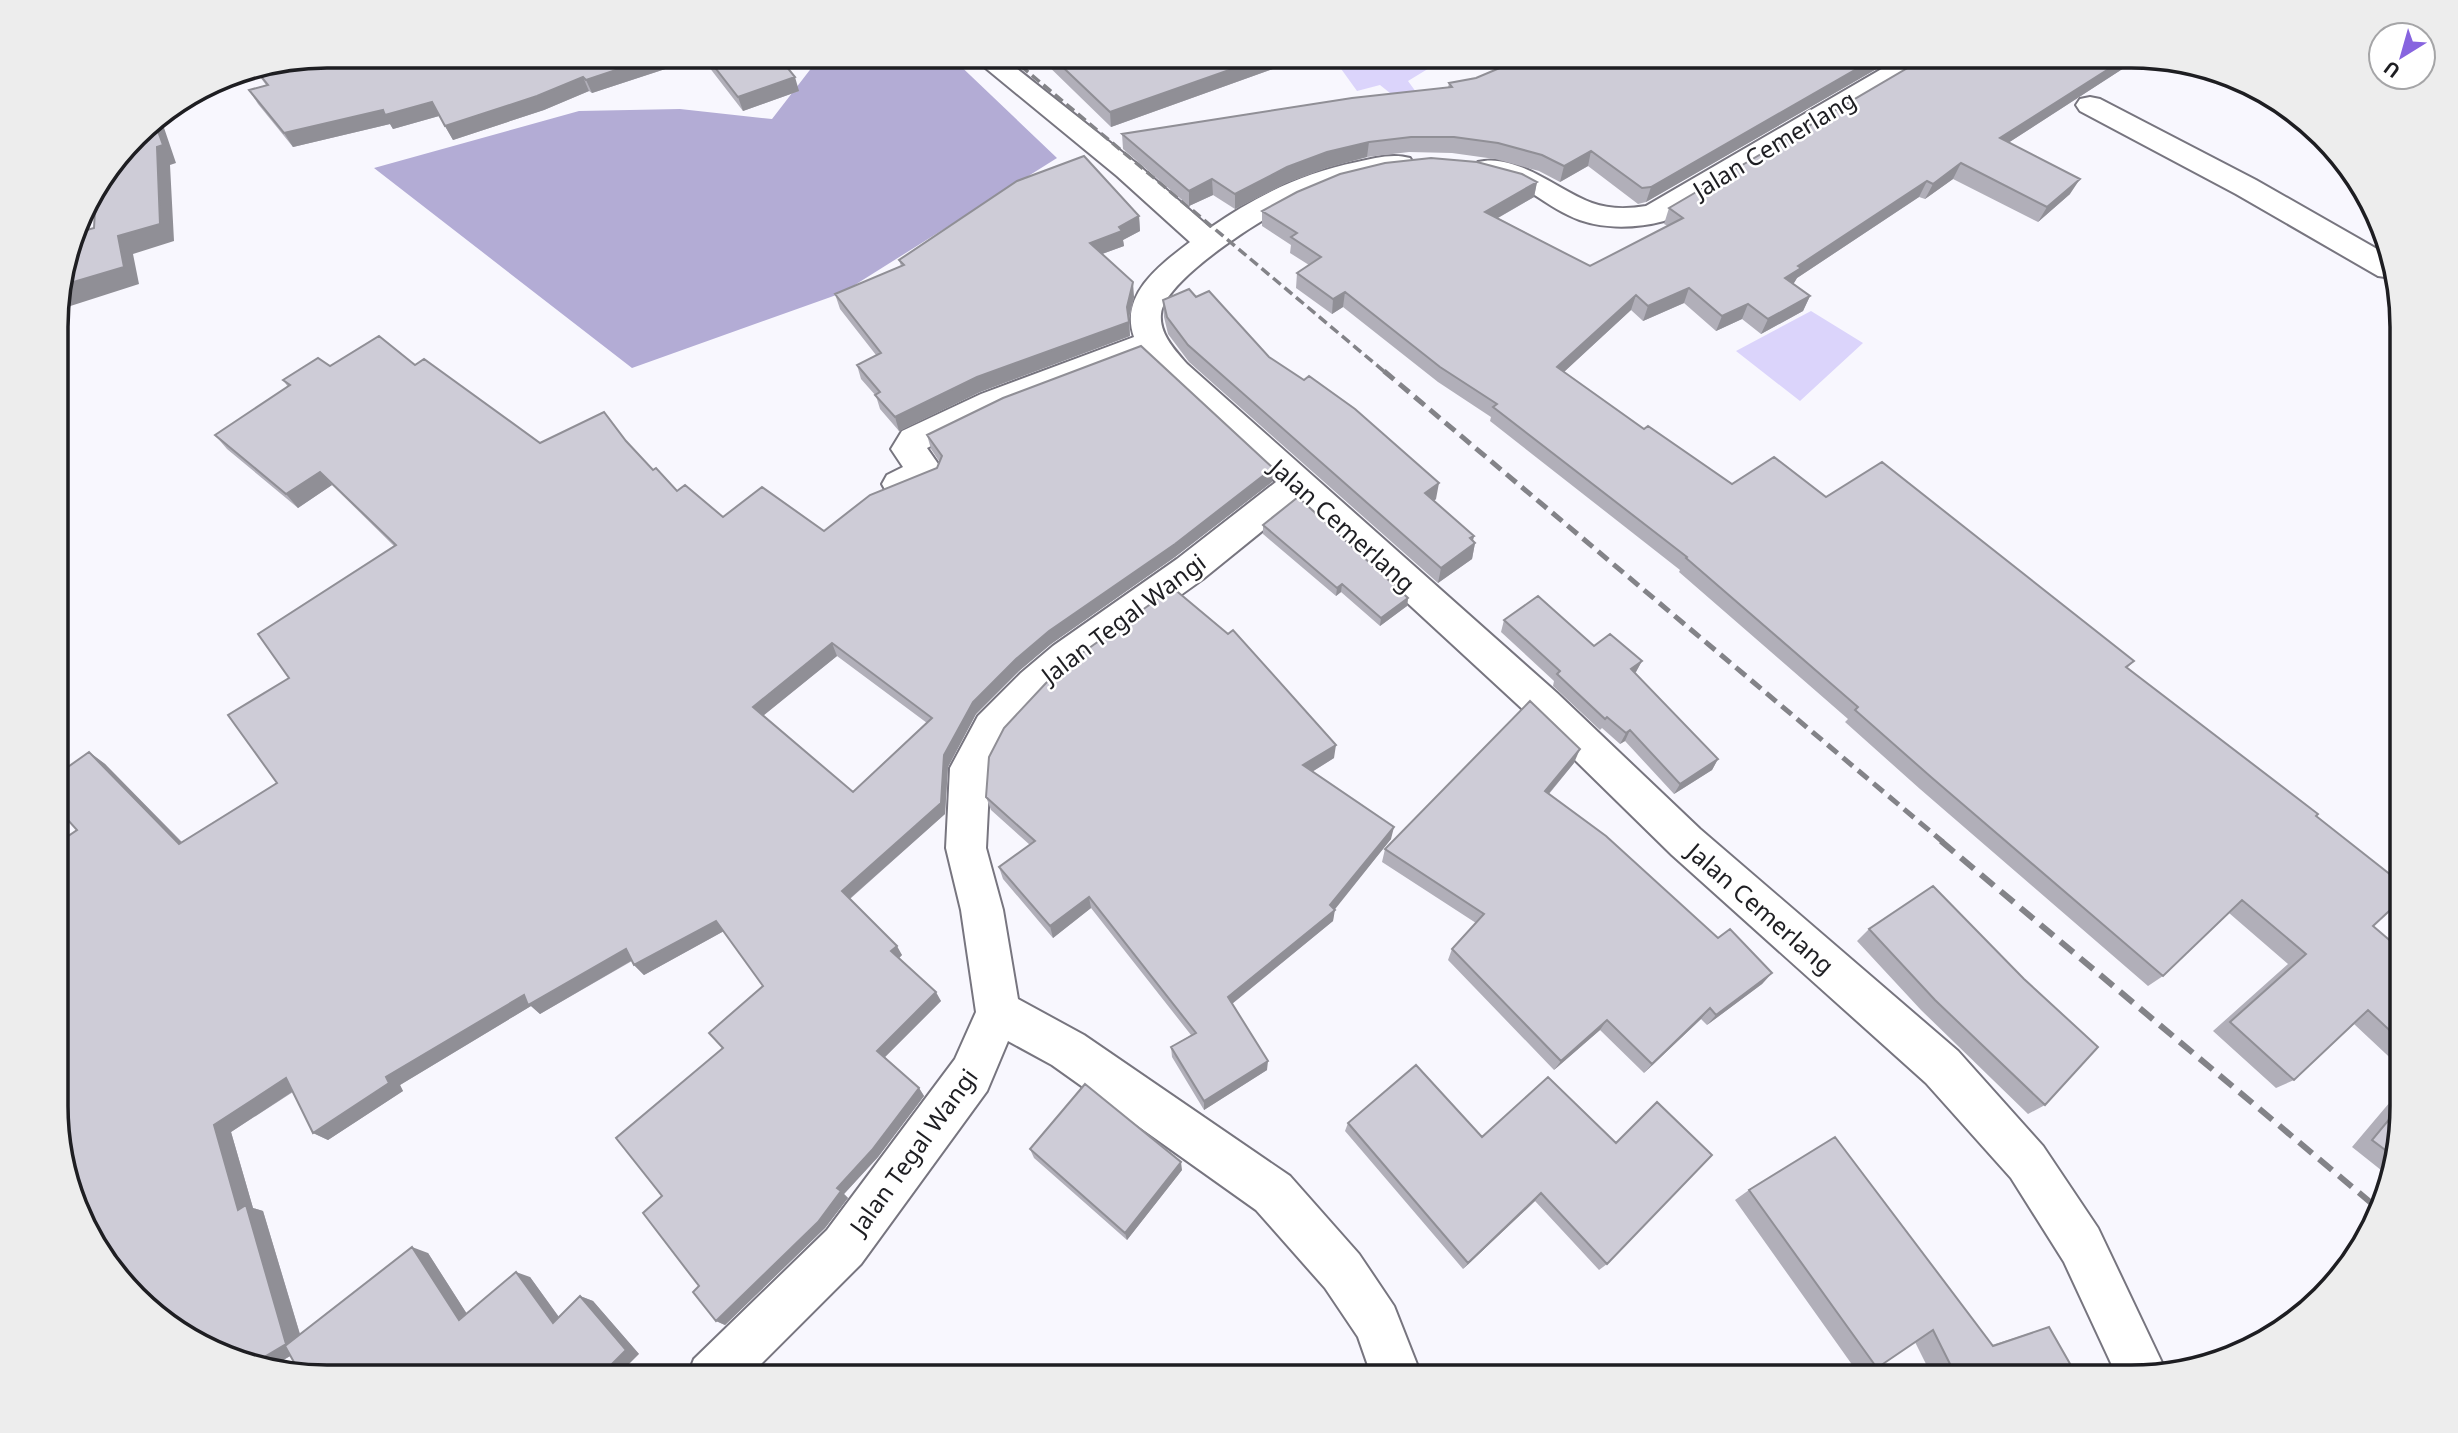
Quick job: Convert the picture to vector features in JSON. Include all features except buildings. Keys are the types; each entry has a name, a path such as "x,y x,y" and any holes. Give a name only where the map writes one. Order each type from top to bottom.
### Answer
{"street":[{"path":"999,68 1127,170 1209,243"},
{"name":"Jalan Cemerlang","path":"1903,68 1654,214 1634,218 1604,216 1581,210 1529,180 1504,171 1448,163 1381,165 1329,177 1293,191 1219,234 1159,285 1145,310 1151,344 1176,372 1297,484 1543,704 1686,842 1942,1067 2027,1162 2068,1224 2081,1245 2138,1365"},
{"path":"2090,105 2246,187 2382,265"},
{"path":"899,484 926,471 908,449 914,440 993,402 1122,352 1151,344"},
{"name":"Jalan Tegal Wangi","path":"724,1365 844,1247 971,1075 998,1012 982,910 965,848 970,768 992,728 1034,684 1190,569 1297,484"},
{"path":"998,1012 1068,1050 1273,1193 1342,1271 1377,1323 1393,1365"}],"shaded area":[{"path":"811,68 963,68 1057,158 842,293 632,368 374,168 579,111 680,109 772,119"},
{"path":"1340,68 1429,68 1408,81 1416,92 1395,97 1380,85 1357,91"},
{"path":"1811,311 1863,343 1800,401 1736,351"}],"railway":[{"path":"1023,68 1386,373"},
{"path":"1384,371 1943,842"},
{"path":"1941,841 2371,1203"}]}
